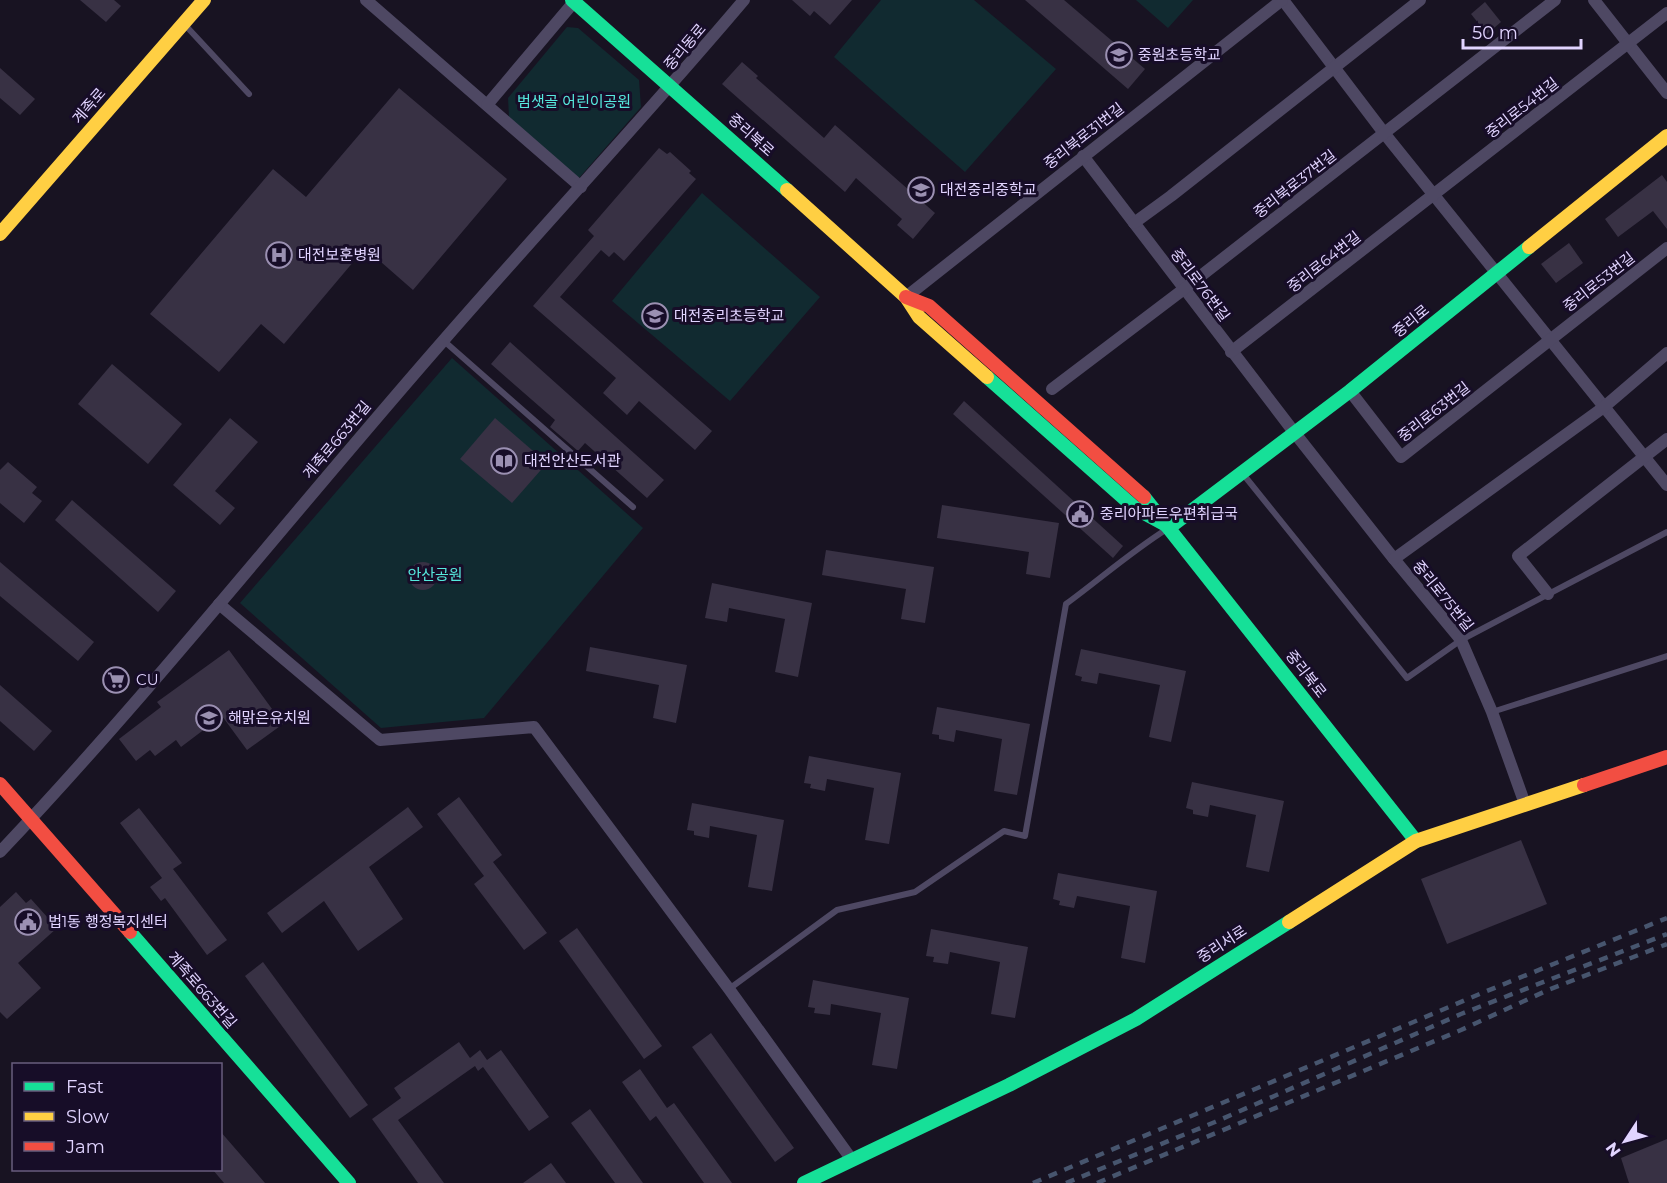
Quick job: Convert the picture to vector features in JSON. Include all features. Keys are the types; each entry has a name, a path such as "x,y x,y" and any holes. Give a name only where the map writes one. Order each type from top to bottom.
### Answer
{"main road":[{"name":"계족로","path":"0,234 204,0"},
{"name":"중리북로","path":"573,1 672,86 906,297 919,317 1135,508 1170,527 1416,841"},
{"name":"중리로","path":"1170,527 1350,391 1667,136"},
{"name":"중리서로","path":"804,1183 1009,1085 1136,1019 1416,841 1667,757"},
{"name":"계족로663번길","path":"0,784 349,1183"}],"street":[{"path":"366,0 581,187"},
{"name":"중리동로","path":"672,86 744,0"},
{"path":"1283,0 1384,133 1667,485"},
{"name":"중리북로31번길","path":"906,297 1283,0"},
{"path":"1134,223 1420,0"},
{"name":"중리북로37번길","path":"1052,388 1184,289 1555,0"},
{"path":"1594,0 1667,93"},
{"path":"487,105 573,1"},
{"name":"중리로54번길","path":"1434,196 1667,13"},
{"name":"계족로663번길","path":"0,852 219,604 443,340 672,86"},
{"name":"중리로76번길","path":"1083,156 1294,432"},
{"name":"중리로64번길","path":"1232,352 1434,196"},
{"name":"중리로53번길","path":"1550,340 1667,248"},
{"name":"중리로63번길","path":"1350,391 1401,457 1550,340"},
{"path":"1394,559 1604,407 1667,353"},
{"name":"중리로75번길","path":"1294,432 1461,640 1492,712 1525,804"},
{"path":"1548,594 1518,556 1667,439"},
{"path":"219,604 380,740 534,727 729,989 852,1160"}],"lane":[{"path":"184,23 249,94"},
{"path":"443,340 633,507"},
{"path":"1242,472 1407,678 1461,640 1667,532"},
{"path":"729,989 837,910 915,892 1004,831 1025,836 1066,604 1121,564 1142,545 1170,527"},
{"path":"1492,712 1667,656"}],"green space":[{"path":"881,0 974,0 1056,69 965,172 834,57"},
{"path":"1136,0 1193,0 1168,28"},
{"name":"범샛골 어린이공원","path":"567,27 578,28 639,80 641,107 579,178 509,117 508,98"},
{"path":"702,193 820,297 730,401 612,301"},
{"name":"안산공원","path":"452,358 643,528 484,718 381,728 240,603"}],"building":[{"path":"80,0 114,0 121,6 106,22"},
{"path":"792,0 852,0 830,25 814,11 810,16"},
{"path":"1025,0 1064,0 1145,69 1128,89"},
{"path":"1485,2 1501,22 1487,34 1471,14"},
{"path":"742,62 758,76 756,78 824,138 835,125 935,213 913,239 897,225 902,219 856,178 845,192 722,84"},
{"path":"0,68 35,99 20,115 0,98"},
{"path":"399,88 507,179 413,290 365,248 284,344 261,324 219,372 150,314 273,169 306,197"},
{"path":"659,148 667,154 670,152 691,171 689,173 696,179 624,261 614,252 609,257 601,250 560,297 712,431 695,450 639,401 627,415 603,393 616,378 533,306 594,236 588,230"},
{"path":"1662,175 1667,182 1667,229 1653,211 1618,237 1605,219"},
{"path":"1569,243 1583,263 1556,283 1541,264"},
{"path":"510,342 664,480 647,498 585,443 578,451 550,427 555,420 491,364"},
{"path":"112,364 182,424 148,464 78,404"},
{"path":"964,401 1123,546 1113,558 953,414"},
{"path":"230,418 258,442 215,491 235,508 220,525 173,485"},
{"name":"대전안산도서관","path":"495,418 547,463 512,503 460,459"},
{"path":"8,462 37,487 32,493 42,501 24,523 0,503 0,470"},
{"path":"72,500 176,591 158,612 55,520"},
{"path":"942,505 1059,523 1050,578 1026,574 1029,552 937,538"},
{"path":"826,550 934,567 925,623 901,619 906,589 822,575"},
{"path":"0,562 94,642 78,661 0,596"},
{"path":"423,562 433,566 437,576 433,586 423,590 413,586 409,576 413,566"},
{"path":"712,583 812,603 798,677 775,672 785,619 729,608 727,622 705,618"},
{"path":"590,647 687,665 676,723 653,718 659,685 586,671"},
{"path":"1081,649 1186,671 1171,742 1149,737 1160,685 1099,673 1097,684 1081,681 1082,677 1075,675"},
{"path":"229,650 283,724 247,750 222,716 181,747 176,740 155,756 150,750 136,761 119,739 161,707 157,702"},
{"path":"0,685 52,731 34,751 0,721"},
{"path":"937,707 1030,724 1017,795 994,791 1002,739 956,730 954,742 939,739 939,735 932,734"},
{"path":"809,756 901,773 889,844 865,840 874,788 827,779 825,791 810,788 811,784 804,783"},
{"path":"1192,782 1284,801 1269,872 1246,867 1256,815 1210,805 1208,817 1193,814 1193,810 1186,808"},
{"path":"459,797 502,855 493,862 547,933 524,950 474,884 484,876 437,814"},
{"path":"692,803 784,820 772,891 748,887 757,835 710,826 709,838 694,835 694,831 687,830"},
{"path":"408,807 423,827 369,867 403,919 358,951 324,901 282,933 267,913"},
{"path":"139,808 182,863 173,869 227,940 207,955 165,898 161,901 150,887 162,878 120,823"},
{"path":"1521,840 1547,904 1447,944 1421,879"},
{"path":"1058,873 1157,891 1145,963 1121,958 1130,906 1077,896 1074,908 1059,905 1060,901 1053,899"},
{"path":"16,892 26,903 31,899 57,928 18,963 41,988 7,1019 0,1012 0,907"},
{"path":"577,928 662,1046 644,1059 559,941"},
{"path":"931,929 1028,947 1015,1018 991,1014 1000,962 950,952 948,964 933,962 934,957 926,956"},
{"path":"263,962 368,1105 350,1118 245,976"},
{"path":"813,980 909,998 897,1069 872,1065 881,1013 831,1004 830,1015 814,1013 815,1008 808,1007"},
{"path":"711,1033 794,1148 775,1162 692,1047"},
{"path":"459,1042 470,1058 480,1050 487,1060 501,1050 549,1117 529,1131 483,1067 478,1071 475,1066 398,1120 444,1183 418,1183 372,1119 401,1098 394,1088"},
{"path":"640,1069 667,1108 674,1103 732,1183 704,1183 656,1116 650,1121 622,1082"},
{"path":"590,1109 643,1183 615,1183 571,1123"},
{"path":"222,1133 265,1183 224,1183 214,1171 222,1171"},
{"path":"1667,1139 1667,1183 1629,1183 1621,1158"},
{"path":"551,1163 566,1183 523,1183"}],"railway":[{"path":"1033,1183 1482,993 1667,918"},
{"path":"1066,1183 1215,1122 1461,1014 1667,934"},
{"path":"1097,1183 1461,1030 1548,990 1667,944"}],"traffic: fast":[{"path":"572,0 787,190"},
{"path":"1170,527 1350,391 1529,247"},
{"path":"987,377 1135,508 1170,527"},
{"path":"1144,497 1416,841"},
{"path":"804,1183 1009,1085 1136,1019 1289,922"},
{"path":"130,932 349,1183"}],"traffic: slow":[{"path":"0,234 204,0"},
{"path":"1529,247 1667,136"},
{"path":"787,190 906,297 919,317 987,377"},
{"path":"1289,922 1416,841 1584,785"}],"traffic: jam":[{"path":"906,297 929,306 1144,497"},
{"path":"1584,785 1667,757"},
{"path":"0,784 130,932"}],"place":[{"name":"중원초등학교","path":"1119,55"},
{"name":"대전중리중학교","path":"921,190"},
{"name":"대전보훈병원","path":"279,255"},
{"name":"대전중리초등학교","path":"655,316"},
{"name":"대전안산도서관","path":"504,461"},
{"name":"중리아파트우편취급국","path":"1080,514"},
{"name":"CU","path":"116,680"},
{"name":"해맑은유치원","path":"209,718"},
{"name":"법1동 행정복지센터","path":"28,922"}]}
